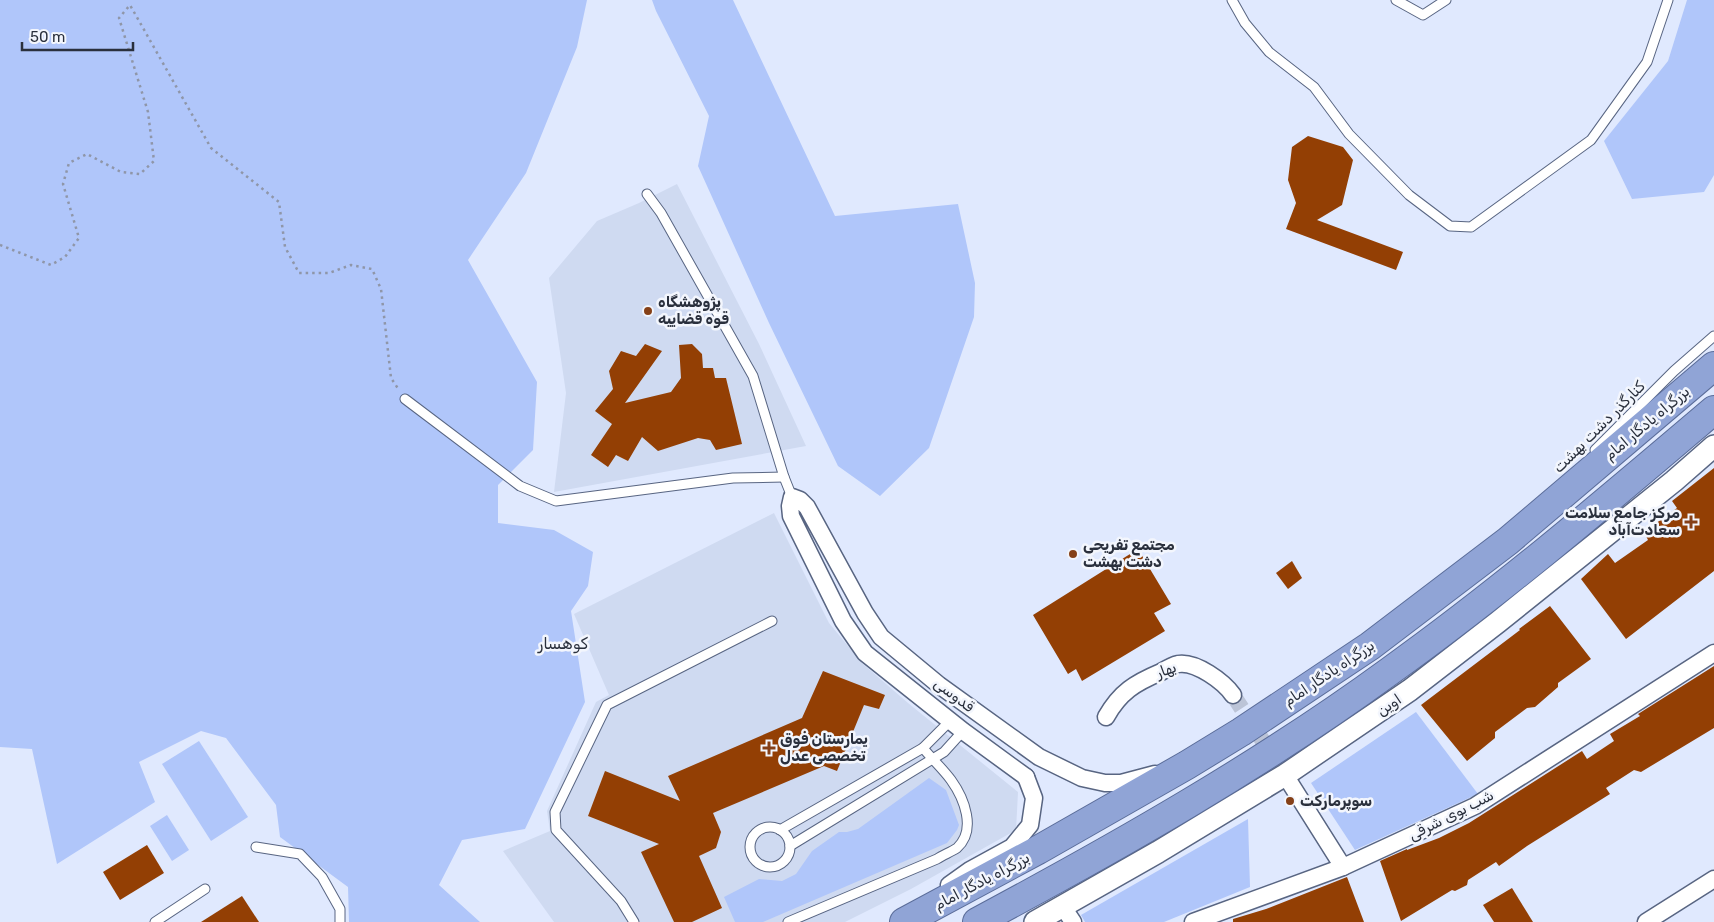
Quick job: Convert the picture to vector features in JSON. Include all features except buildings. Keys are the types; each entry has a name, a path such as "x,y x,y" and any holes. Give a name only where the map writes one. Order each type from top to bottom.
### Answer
{"highway":[{"name":"بزرگراه یادگار امام","path":"912,918 1038,850 1187,765 1241,732 1370,646 1508,541 1714,366"},
{"path":"977,922 1054,881 1180,809 1259,761 1388,673 1498,591 1590,516 1714,410"}],"street":[{"name":"اوین","path":"1035,922 1068,914 1285,775 1418,685 1667,487 1714,446"},
{"path":"792,496 791,516 843,621 865,652 956,726 1026,777 1034,798 1030,825 1012,847 970,870 941,891 912,918"},
{"name":"قدوسی","path":"792,496 807,506 865,614 881,637 939,685 1039,757 1082,778 1105,783 1121,783 1187,765"},
{"name":"شب بوی شرقی","path":"1193,922 1343,867 1475,806 1714,653"},
{"name":"بهار","path":"1106,717 1115,702 1139,682 1179,664 1201,668 1228,688 1233,696"},
{"path":"1026,777 1039,757"},
{"path":"1285,775 1343,867"},
{"path":"1646,922 1714,879"}],"lane":[{"path":"1232,0 1245,23 1269,52 1314,87 1349,134 1410,194 1450,226 1471,227 1591,140 1647,62 1668,0"},
{"path":"1396,0 1423,15 1446,0"},
{"path":"647,194 662,214 753,376 792,496"},
{"name":"کنارگذر دشت بهشت","path":"1592,454 1674,371 1714,336"},
{"path":"405,399 520,486 556,501 733,478 784,476"},
{"name":"کنارگذر دشت بهشت","path":"1508,541 1572,474"},
{"path":"634,922 622,901 556,830 555,812 607,705 772,621"},
{"path":"780,830 923,748 956,726"},
{"path":"790,846 944,752 956,726"},
{"path":"788,922 937,859 958,847 964,836 968,821 962,800 951,780 923,748"},
{"path":"768,827 780,830 785,834 790,846 787,859 776,866 764,867 753,859 749,846 755,833 768,827"},
{"path":"256,847 300,854 322,877 340,909 340,922"},
{"path":"155,922 205,889"}],"path":[{"path":"0,245 51,265 65,257 79,238 64,184 69,163 87,154 121,172 140,174 154,161 148,112 119,18 130,5 211,148 279,202 286,247 299,273 329,273 351,265 372,269 381,289 391,378 405,399"}],"shaded area":[{"path":"0,0 587,0 577,47 526,173 468,260 537,382 533,450 498,485 498,523 554,530 593,552 588,586 571,611 585,702 525,829 462,840 439,885 480,922 349,922 348,887 280,837 276,805 226,738 201,731 139,762 155,802 57,864 32,749 0,747"},
{"path":"652,0 733,0 835,216 958,204 975,283 974,317 929,448 880,496 838,466 769,323 698,166 709,116"},
{"path":"1687,0 1714,0 1714,175 1704,192 1632,199 1604,141 1668,61"},
{"name":"پژوهشگاه قوه قضاییه","path":"677,184 759,344 806,446 554,492 566,393 549,278 597,221"},
{"name":"یمارستان فوق تخصصی عدل","path":"774,513 829,623 863,664 1018,792 1016,830 911,889 845,922 554,922 503,851 550,831 547,811 596,702 609,695 574,614"},
{"path":"1416,712 1478,794 1355,850 1311,783"},
{"path":"199,741 248,817 211,841 162,764"},
{"path":"929,778 946,790 959,825 947,843 763,922 735,922 724,897 759,879 782,881 796,874 812,851 839,832 858,829"},
{"path":"167,815 189,850 172,861 150,826"},
{"path":"1248,819 1250,887 1164,922 1085,922 1081,915"}],"tunnel":[{"path":"1233,695 1285,775"}],"place":[{"name":"پژوهشگاه قوه قضاییه","path":"648,311"},
{"name":"مرکز جامع سلامت سعادت‌آباد","path":"1691,522"},
{"name":"مجتمع تفریحی دشت بهشت","path":"1073,554"},
{"name":"یمارستان فوق تخصصی عدل","path":"769,748"},
{"name":"سوپرمارکت","path":"1290,801"}],"district":[{"name":"کوهسار","path":"563,643"}]}
